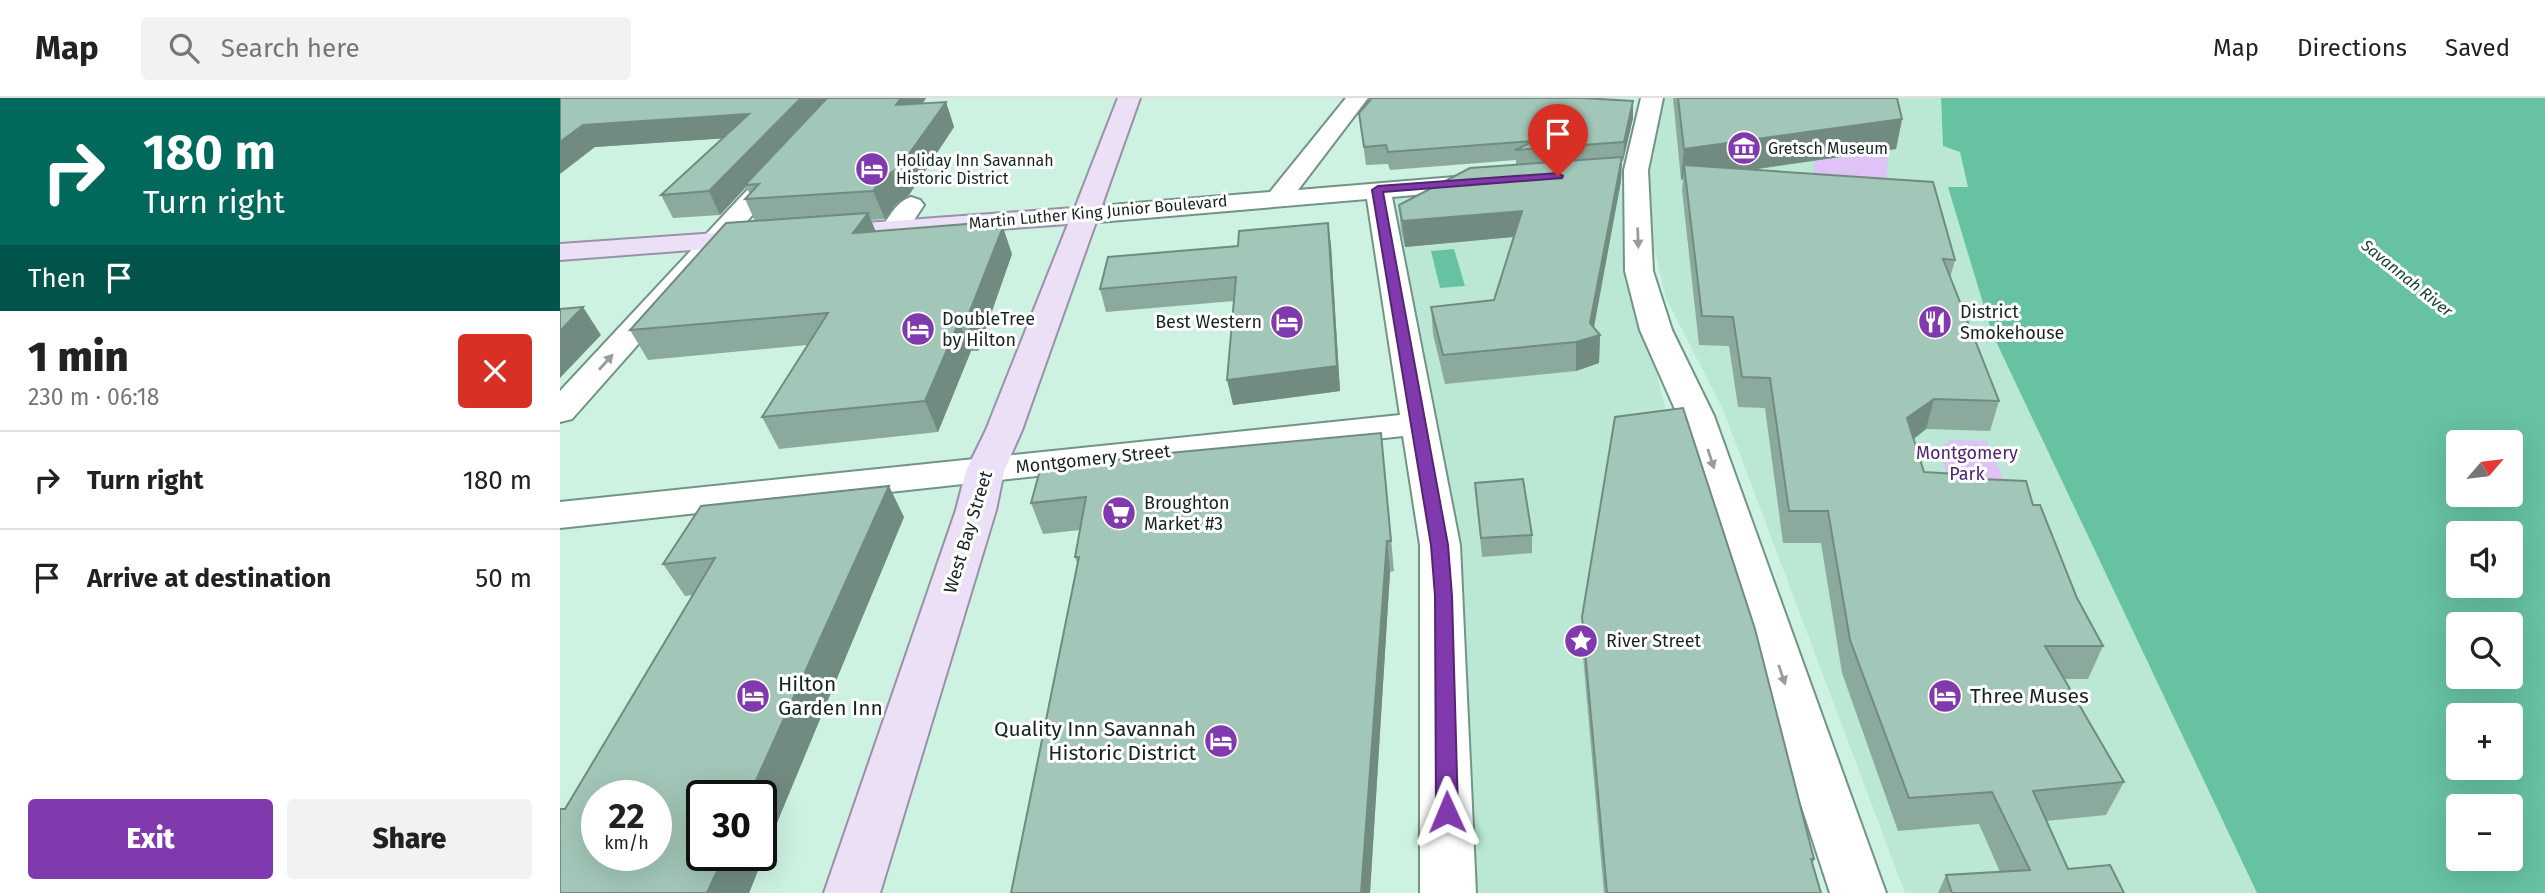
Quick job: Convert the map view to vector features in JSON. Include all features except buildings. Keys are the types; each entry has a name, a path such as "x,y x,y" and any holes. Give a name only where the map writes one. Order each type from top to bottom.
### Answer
{"main road":[{"name":"West Bay Street","path":"852,893 976,510 985,471 1004,430 1129,98"},
{"name":"Martin Luther King Junior Boulevard","path":"560,252 1087,215"}],"street":[{"path":"560,412 845,98"},
{"path":"1279,197 1357,98"},
{"path":"1652,98 1643,138 1622,171 1639,271 1656,330 1696,416 1858,893"},
{"name":"Martin Luther King Junior Boulevard","path":"1087,215 1514,179"},
{"path":"1378,190 1440,545 1444,596 1448,893"},
{"path":"894,229 911,205"},
{"name":"Montgomery Street","path":"560,514 1417,424"}],"shaded area":[{"path":"1657,98 1941,98 1943,146 1960,152 1969,187 1949,187 2193,759 2257,893 1905,893 1724,412 1666,298 1636,170"},
{"name":"River Street","path":"1619,177 1660,389 1806,893 1458,893 1378,190"}],"green space":[{"path":"1888,153 1887,181 1813,176 1815,160"},
{"name":"Montgomery Park","path":"1951,440 1987,441 2007,488 1951,486 1938,448"}],"water":[{"name":"Savannah River","path":"1941,98 2545,98 2545,893 2257,893 1992,333 1948,187 1968,187 1960,152 1943,146"},
{"path":"1454,249 1465,286 1440,288 1431,251"}],"place":[{"name":"Gretsch Museum","path":"1744,148"},
{"name":"Holiday Inn Savannah Historic District","path":"872,169"},
{"name":"Best Western","path":"1287,322"},
{"name":"District Smokehouse","path":"1935,322"},
{"name":"DoubleTree by Hilton","path":"918,329"},
{"name":"Broughton Market #3","path":"1119,513"},
{"name":"River Street","path":"1581,641"},
{"name":"Hilton Garden Inn","path":"753,696"},
{"name":"Three Muses","path":"1945,696"},
{"name":"Quality Inn Savannah Historic District","path":"1221,741"}],"route":[{"path":"1447,812 1444,596 1440,545 1414,409 1378,190 1558,176"}]}
